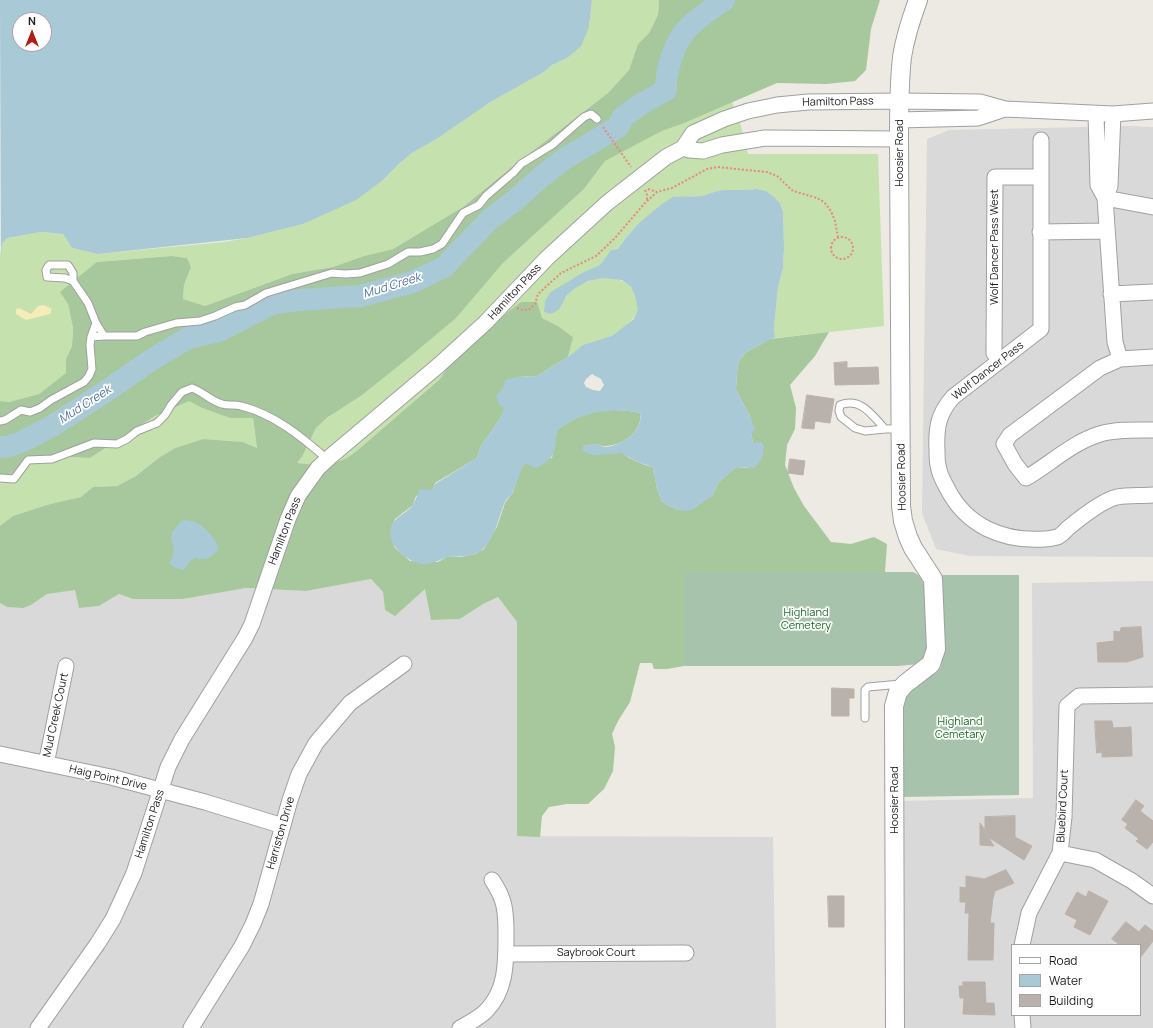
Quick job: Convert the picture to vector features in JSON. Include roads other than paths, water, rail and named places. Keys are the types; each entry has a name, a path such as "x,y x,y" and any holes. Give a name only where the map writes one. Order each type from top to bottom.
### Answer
{"street":[{"name":"Hoosier Road","path":"895,1028 894,706 898,692 905,684 931,664 936,649 933,579 913,548 903,521 893,429 899,120 902,58 918,0"},
{"name":"Hamilton Pass","path":"38,1028 112,919 134,873 168,767 182,739 245,638 252,624 288,519 298,496 318,468 439,365 485,323 547,258 607,203 666,157 683,148 693,133 724,119 748,111 777,105 808,102 980,102 1005,109 1096,114 1153,111"},
{"name":"Hamilton Pass","path":"899,120 978,118 1005,109"},
{"path":"1096,114 1098,185 1105,198 1115,342 1120,359"},
{"path":"1105,198 1110,186 1113,114"},
{"path":"683,148 703,151 722,145 765,138 899,139"},
{"name":"Wolf Dancer Pass","path":"1041,140 1040,329 953,397 944,408 938,423 936,446 938,466 950,495 961,510 974,522 995,533 1023,539 1058,537 1099,505 1116,497 1153,495"},
{"name":"Wolf Dancer Pass West","path":"999,361 994,353 995,177 1040,177"},
{"path":"1105,198 1153,207"},
{"path":"1040,232 1107,231"},
{"path":"1111,294 1153,292"},
{"path":"1153,357 1120,359 1100,368 1010,435 1004,444 1015,464 1026,478 1086,439 1102,433 1153,430"},
{"name":"Harriston Drive","path":"191,1028 242,946 253,924 261,904 283,826 300,774 316,743 350,703 404,664"},
{"name":"Mud Creek Court","path":"46,764 66,666"},
{"name":"Bluebird Court","path":"1022,944 1029,913 1060,853 1064,817 1067,706 1079,696 1153,695"},
{"name":"Haig Point Drive","path":"0,754 111,777 283,826"},
{"path":"1060,853 1094,860 1132,881 1153,896"},
{"path":"460,1028 486,1012 500,990 504,979 506,954 504,906 492,880"},
{"name":"Saybrook Court","path":"506,954 686,953"},
{"path":"1022,1016 1023,1028"}],"lane":[{"path":"91,337 137,336 145,332 176,323 200,321 235,307 245,305 266,293 332,273 360,273 388,264 408,252 432,250 442,244 463,213 479,205 486,196 521,164 552,145 584,117 591,114 597,119"},
{"path":"73,281 88,303 96,323 104,336"},
{"path":"0,421 5,420 21,410 30,412 40,408 56,397 84,382 92,369 90,345 96,323"},
{"path":"0,478 14,479 28,460 52,459 94,443 117,444 127,440 137,431 157,423 165,415 182,392 192,388 202,392 210,399 222,404 240,405 279,422 328,459"},
{"path":"847,402 856,403 893,429 865,431 855,428 841,417 839,411 840,405 847,402"},
{"path":"865,718 865,690 868,687 905,684"}],"water":[{"path":"0,0 592,0 589,27 581,46 567,58 552,65 544,72 492,101 435,140 412,153 383,180 356,200 303,224 247,238 98,254 72,248 63,234 41,232 7,238 2,244 1,255"},
{"path":"757,189 766,191 780,203 783,212 783,268 778,287 774,327 775,338 770,339 745,353 739,361 737,372 736,390 751,418 755,430 751,433 753,443 761,442 764,445 762,458 759,463 754,468 736,467 719,482 712,496 694,509 688,511 678,510 662,502 657,489 653,467 633,460 623,453 593,455 582,451 583,446 596,444 605,447 625,441 639,426 640,413 618,410 597,412 576,419 557,430 555,449 551,458 547,462 535,468 525,463 512,493 504,504 491,538 481,551 473,555 450,557 427,564 417,563 399,552 390,534 393,523 412,506 420,489 433,490 435,484 477,458 481,446 501,417 504,408 499,405 496,396 503,388 505,380 517,377 537,376 568,357 583,345 612,336 634,319 638,310 635,296 631,287 622,280 603,278 588,281 567,295 560,308 550,314 544,312 545,301 551,292 582,273 600,265 611,250 618,249 638,224 673,197 702,196 725,190","holes":["592,374 601,379 604,385 600,391 586,387 584,383"]},
{"path":"182,520 198,523 204,528 216,541 218,550 208,558 195,558 190,561 184,570 175,568 169,563 173,556 174,547 171,540 172,532"}],"waterway":[{"name":"Mud Creek","path":"0,447 7,447 21,442 52,426 148,362 188,338 219,331 272,304 298,300 360,296 413,282 444,267 489,220 514,201 541,177 564,159 618,127 623,117 641,104 666,90 670,61 679,40 691,25 724,0"}],"park label":[{"name":"Highland Cemetery","path":"806,619"},
{"name":"Highland Cemetary","path":"960,728"}]}
